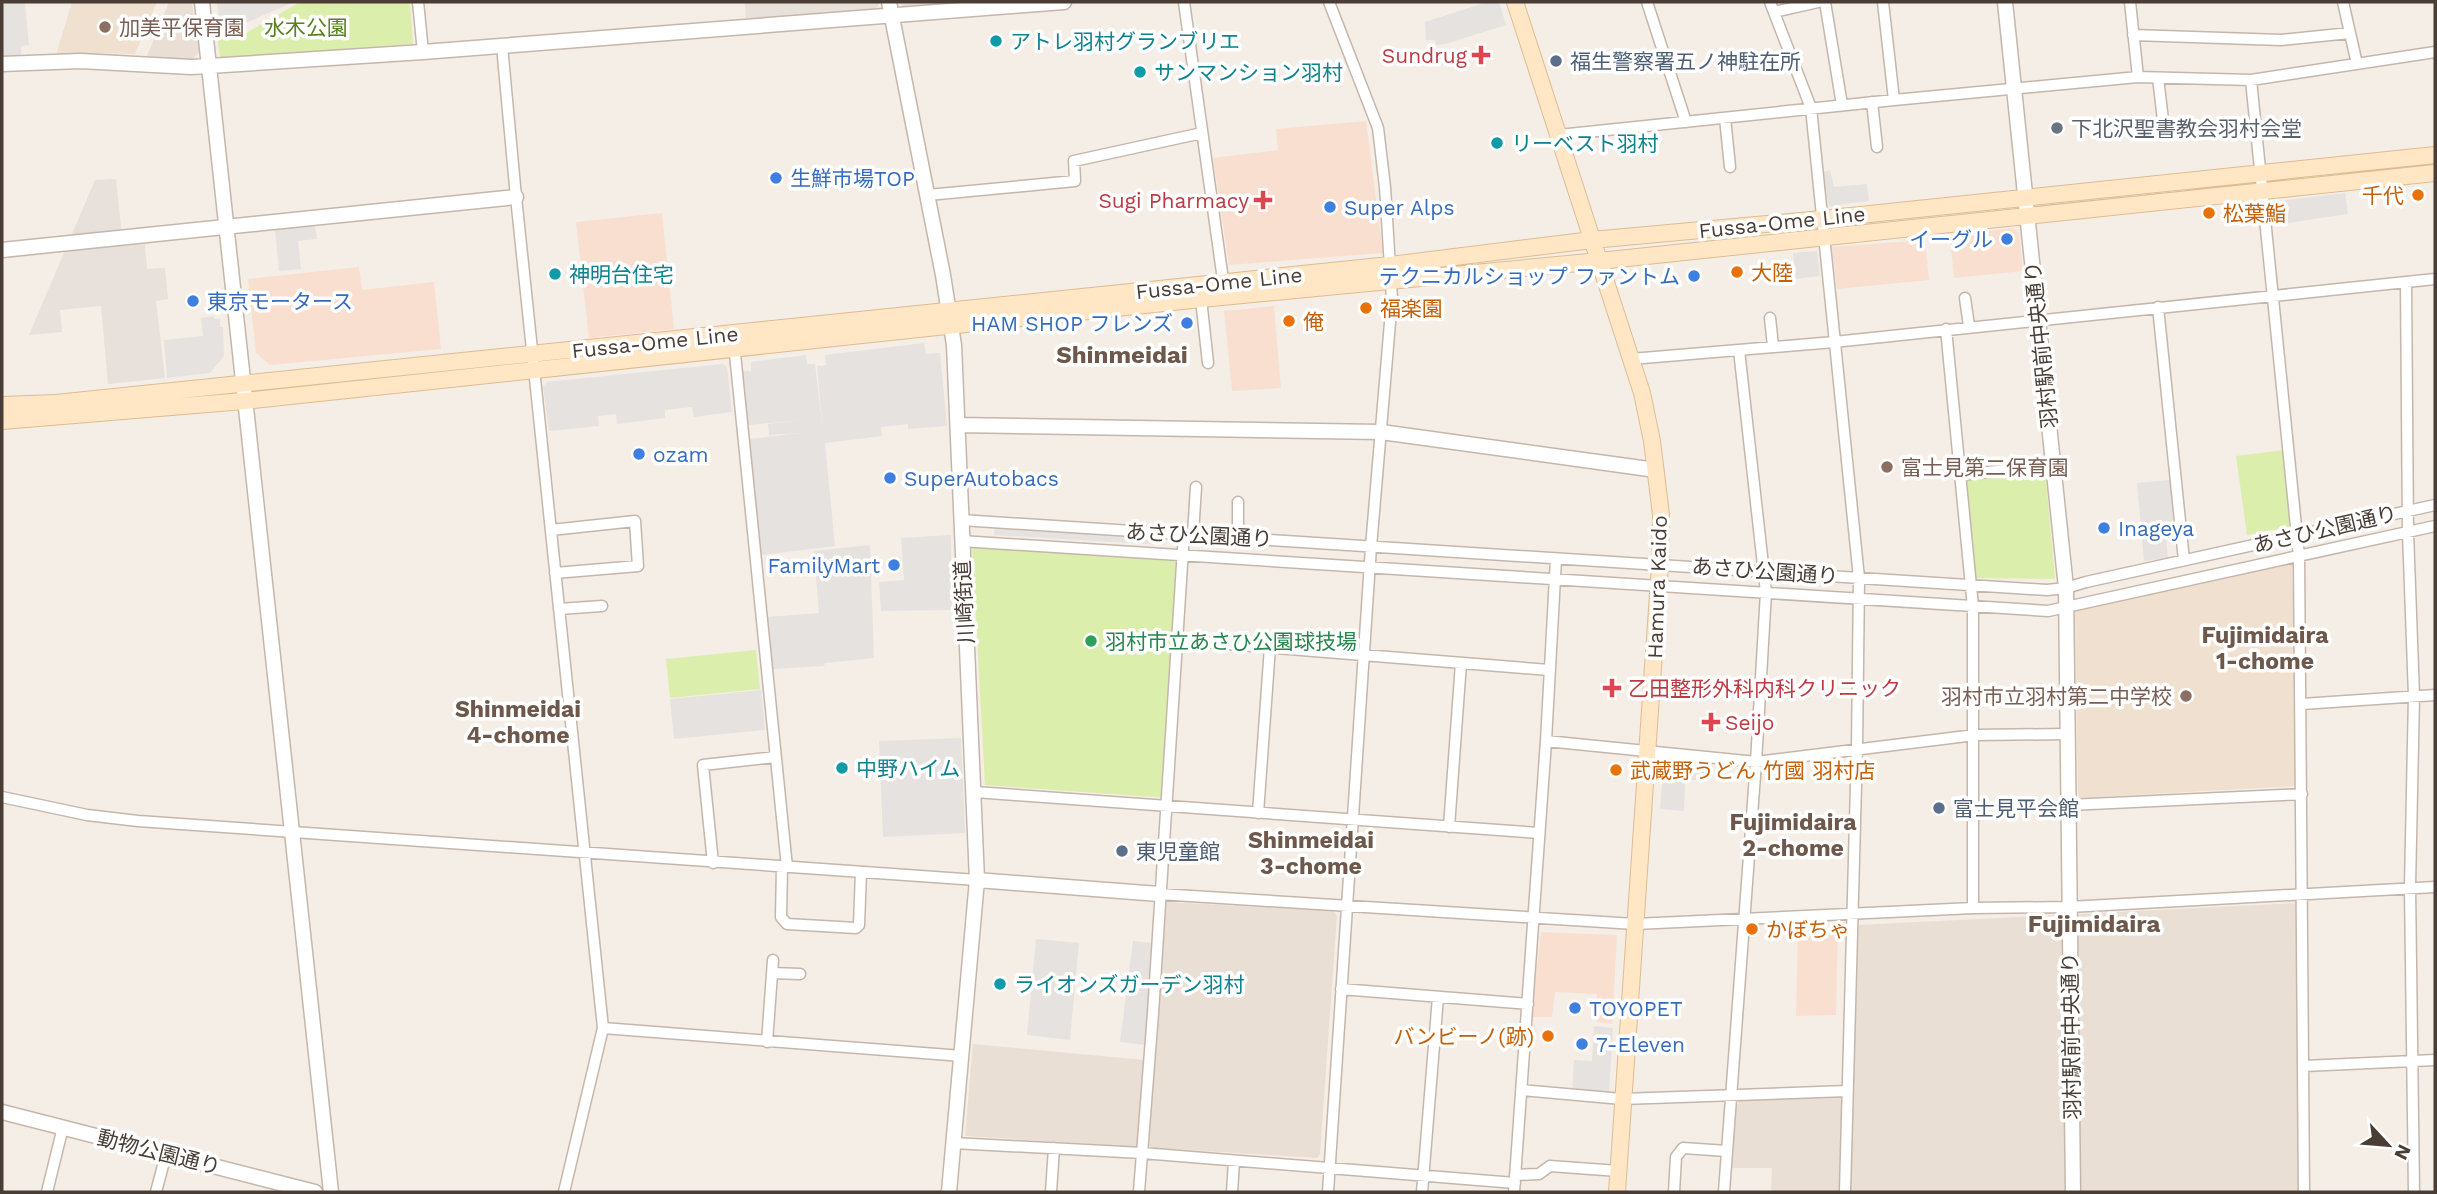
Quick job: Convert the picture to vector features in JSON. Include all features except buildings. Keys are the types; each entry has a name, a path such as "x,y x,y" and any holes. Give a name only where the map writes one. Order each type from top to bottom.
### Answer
{"main road":[{"name":"Hamura Kaido","path":"1515,2 1642,393 1661,515 1649,750 1617,1192"},
{"name":"Fussa-Ome Line","path":"1391,273 1592,240 2435,156"},
{"name":"Fussa-Ome Line","path":"2,405 55,403 243,382 533,361 1391,273 1599,261 2435,173"},
{"name":"Fussa-Ome Line","path":"950,318 1201,299 1224,289"},
{"name":"Fussa-Ome Line","path":"2,421 244,401 533,361"}],"street":[{"path":"202,2 331,1192"},
{"path":"418,2 423,52"},
{"path":"2,64 80,61 209,66 502,46 890,9 1064,2"},
{"path":"1184,2 1224,289"},
{"path":"1328,1192 1391,273 1378,128 1329,2"},
{"path":"1647,2 1686,122"},
{"path":"1818,2 1772,7 1811,108 1859,578 1845,1192"},
{"path":"1825,2 1842,105"},
{"path":"1883,2 1894,100"},
{"name":"羽村駅前中央通り","path":"2005,2 2066,588 2073,1192"},
{"path":"2130,2 2138,77"},
{"path":"2343,2 2357,64"},
{"name":"川崎街道","path":"890,9 950,318 958,425 977,880 949,1192"},
{"path":"2133,35 2281,40 2350,33"},
{"path":"502,46 603,1028 564,1192"},
{"path":"1559,135 2138,77 2251,80 2435,52"},
{"path":"2158,78 2163,120"},
{"path":"2251,80 2299,556 2304,1192"},
{"path":"1871,102 1877,147"},
{"path":"1725,118 1730,167"},
{"path":"928,195 1075,181 1074,161 1202,133"},
{"path":"2,250 516,197"},
{"path":"1631,359 1835,342 2435,279"},
{"path":"2406,282 2408,532 2414,696 2410,887 2414,1192"},
{"path":"1965,298 1969,326"},
{"path":"1201,299 1209,363"},
{"path":"2158,307 2184,561"},
{"path":"1770,318 1773,346"},
{"path":"1946,329 1973,607 1973,908"},
{"path":"733,341 785,867 781,917 787,924 856,928 859,925 861,872"},
{"path":"1724,1192 1766,592 1739,350"},
{"path":"958,425 1381,432 1656,470"},
{"path":"1960,475 2054,465"},
{"path":"1139,1192 1183,555 1196,487"},
{"path":"1238,502 1238,536"},
{"name":"あさひ公園通り","path":"961,520 2047,590 2066,588 2435,505"},
{"path":"551,530 635,521 638,566 555,573"},
{"name":"あさひ公園通り","path":"961,541 2048,611 2435,526"},
{"path":"1515,1184 1556,559"},
{"path":"559,609 602,606"},
{"path":"1178,640 1549,670"},
{"path":"1258,813 1270,647"},
{"path":"1449,827 1461,663"},
{"path":"2302,704 2435,695"},
{"path":"1546,741 1756,762 1975,735 2068,734"},
{"path":"713,863 703,765 775,757"},
{"path":"975,792 1539,833"},
{"path":"2069,805 2302,794"},
{"path":"2,797 87,815 291,831 1159,894 1635,924 1973,908 2069,907 2435,887"},
{"path":"767,1042 773,960"},
{"path":"772,973 800,974"},
{"path":"1341,989 1528,1004"},
{"path":"1422,1192 1438,997"},
{"path":"603,1028 962,1056"},
{"path":"2304,1066 2435,1060"},
{"path":"1522,1090 1622,1099 1847,1091"},
{"name":"動物公園通り","path":"2,1112 315,1192"},
{"path":"47,1192 63,1128"},
{"path":"953,1143 1142,1153 1515,1184 1550,1166 1618,1171"},
{"path":"1051,1192 1054,1148"},
{"path":"1674,1192 1675,1157 1683,1148 1727,1151"},
{"path":"156,1192 166,1154"},
{"path":"1232,1192 1234,1161"}],"shaded area":[{"path":"2,2 25,2 29,45 21,46 21,55 2,56"},
{"name":"加美平保育園","path":"72,2 157,2 135,54 56,55"},
{"path":"169,2 192,2 199,52 192,60 147,56"},
{"path":"217,2 294,2 234,28 220,29"},
{"path":"745,2 878,2 879,5 875,11 746,20"},
{"path":"899,2 993,2 905,8"},
{"path":"1487,2 1499,2 1506,25 1445,44 1436,45 1435,40 1426,40 1425,22"},
{"path":"1366,121 1383,253 1229,265 1213,158 1278,150 1276,129"},
{"path":"1830,170 1834,187 1867,184 1869,201 1829,206 1822,172"},
{"path":"116,179 123,246 145,244 147,269 165,268 168,299 156,301 165,378 108,384 101,306 60,310 62,332 29,335 95,180"},
{"path":"2345,193 2348,214 2275,225 2271,202"},
{"path":"662,213 674,329 589,338 576,222"},
{"path":"315,226 317,239 298,241 301,269 279,271 275,230"},
{"path":"2013,228 2019,233 2023,271 1954,278 1950,236"},
{"path":"1925,240 1929,280 1837,289 1832,247"},
{"path":"1817,251 1820,276 1796,279 1793,253"},
{"path":"359,267 362,290 434,282 441,349 270,365 256,353 248,279"},
{"path":"1274,306 1281,388 1232,391 1224,311"},
{"path":"214,316 214,319 220,319 220,327 223,327 224,356 210,373 167,378 164,340 203,336 201,318"},
{"path":"924,343 926,354 940,353 947,426 908,429 908,424 881,427 882,436 825,443 835,546 761,555 749,439 801,433 769,435 768,424 802,420 748,425 742,371 751,371 751,362 806,355 807,364 815,364 823,431 817,366 826,365 825,355"},
{"path":"723,364 727,367 732,412 694,417 692,407 665,410 665,418 617,424 616,414 598,416 599,426 549,431 543,387 547,382"},
{"path":"2170,480 2175,535 2166,536 2168,558 2144,561 2137,483"},
{"path":"995,524 1165,536 1164,545 994,535"},
{"path":"951,535 952,610 881,611 879,582 904,580 901,538"},
{"path":"870,545 874,658 825,663 824,666 773,669 767,617 819,613 814,551"},
{"name":"羽村市立羽村第二中学校","path":"2292,558 2299,786 2078,798 2075,607"},
{"path":"761,690 765,730 674,739 670,699"},
{"path":"961,738 965,833 883,837 879,741"},
{"path":"1664,761 1707,763 1706,780 1685,780 1684,811 1660,809"},
{"path":"1167,902 1333,911 1337,916 1320,1154 1317,1158 965,1136 973,1044 1155,1061"},
{"path":"2298,903 2300,1192 1771,1192 1772,1168 1732,1168 1736,1107 1740,1100 1853,1096 1858,925"},
{"path":"1838,928 1836,1015 1796,1016 1798,929"},
{"path":"1541,932 1617,935 1612,1024 1597,1022 1597,994 1555,992 1552,1017 1531,1017"},
{"path":"1036,939 1079,943 1070,1040 1027,1035"},
{"path":"1133,941 1153,943 1145,1045 1120,1042"},
{"path":"1594,1026 1613,1028 1609,1094 1572,1092 1574,1060 1592,1061"}],"green space":[{"name":"水木公園","path":"300,2 410,2 413,44 220,58 217,35 246,33"},
{"path":"2435,164 2287,181 2285,178"},
{"path":"2285,450 2293,526 2247,535 2236,456"},
{"path":"2045,469 2055,579 1971,578 1965,477"},
{"path":"972,544 1180,554 1168,798 985,785"},
{"path":"756,650 760,689 670,698 666,659"}],"place":[{"name":"加美平保育園","path":"105,27"},
{"name":"アトレ羽村グランブリエ","path":"996,41"},
{"name":"Sundrug","path":"1481,55"},
{"name":"福生警察署五ノ神駐在所","path":"1556,61"},
{"name":"サンマンション羽村","path":"1140,72"},
{"name":"下北沢聖書教会羽村会堂","path":"2057,128"},
{"name":"リーベスト羽村","path":"1497,143"},
{"name":"生鮮市場TOP","path":"776,178"},
{"name":"千代","path":"2418,195"},
{"name":"Sugi Pharmacy","path":"1263,200"},
{"name":"Super Alps","path":"1330,207"},
{"name":"松葉鮨","path":"2209,213"},
{"name":"イーグル","path":"2007,239"},
{"name":"大陸","path":"1737,272"},
{"name":"神明台住宅","path":"555,274"},
{"name":"テクニカルショップ ファントム","path":"1694,276"},
{"name":"東京モータース","path":"193,301"},
{"name":"福楽園","path":"1366,308"},
{"name":"俺","path":"1289,321"},
{"name":"HAM SHOP フレンズ","path":"1187,323"},
{"name":"ozam","path":"639,454"},
{"name":"富士見第二保育園","path":"1887,467"},
{"name":"SuperAutobacs","path":"890,478"},
{"name":"Inageya","path":"2104,528"},
{"name":"FamilyMart","path":"894,565"},
{"name":"羽村市立あさひ公園球技場","path":"1091,641"},
{"name":"乙田整形外科内科クリニック","path":"1612,688"},
{"name":"羽村市立羽村第二中学校","path":"2186,696"},
{"name":"Seijo","path":"1711,722"},
{"name":"中野ハイム","path":"842,768"},
{"name":"武蔵野うどん 竹國 羽村店","path":"1616,770"},
{"name":"富士見平会館","path":"1939,808"},
{"name":"東児童館","path":"1122,851"},
{"name":"かぼちゃ","path":"1752,929"},
{"name":"ライオンズガーデン羽村","path":"1000,984"},
{"name":"TOYOPET","path":"1575,1008"},
{"name":"バンビーノ(跡)","path":"1548,1036"},
{"name":"7-Eleven","path":"1582,1044"}],"district":[{"name":"Shinmeidai","path":"1122,355"},
{"name":"Fujimidaira 1-chome","path":"2265,648"},
{"name":"Shinmeidai 4-chome","path":"518,722"},
{"name":"Fujimidaira 2-chome","path":"1793,835"},
{"name":"Shinmeidai 3-chome","path":"1311,853"},
{"name":"Fujimidaira","path":"2094,924"}]}
